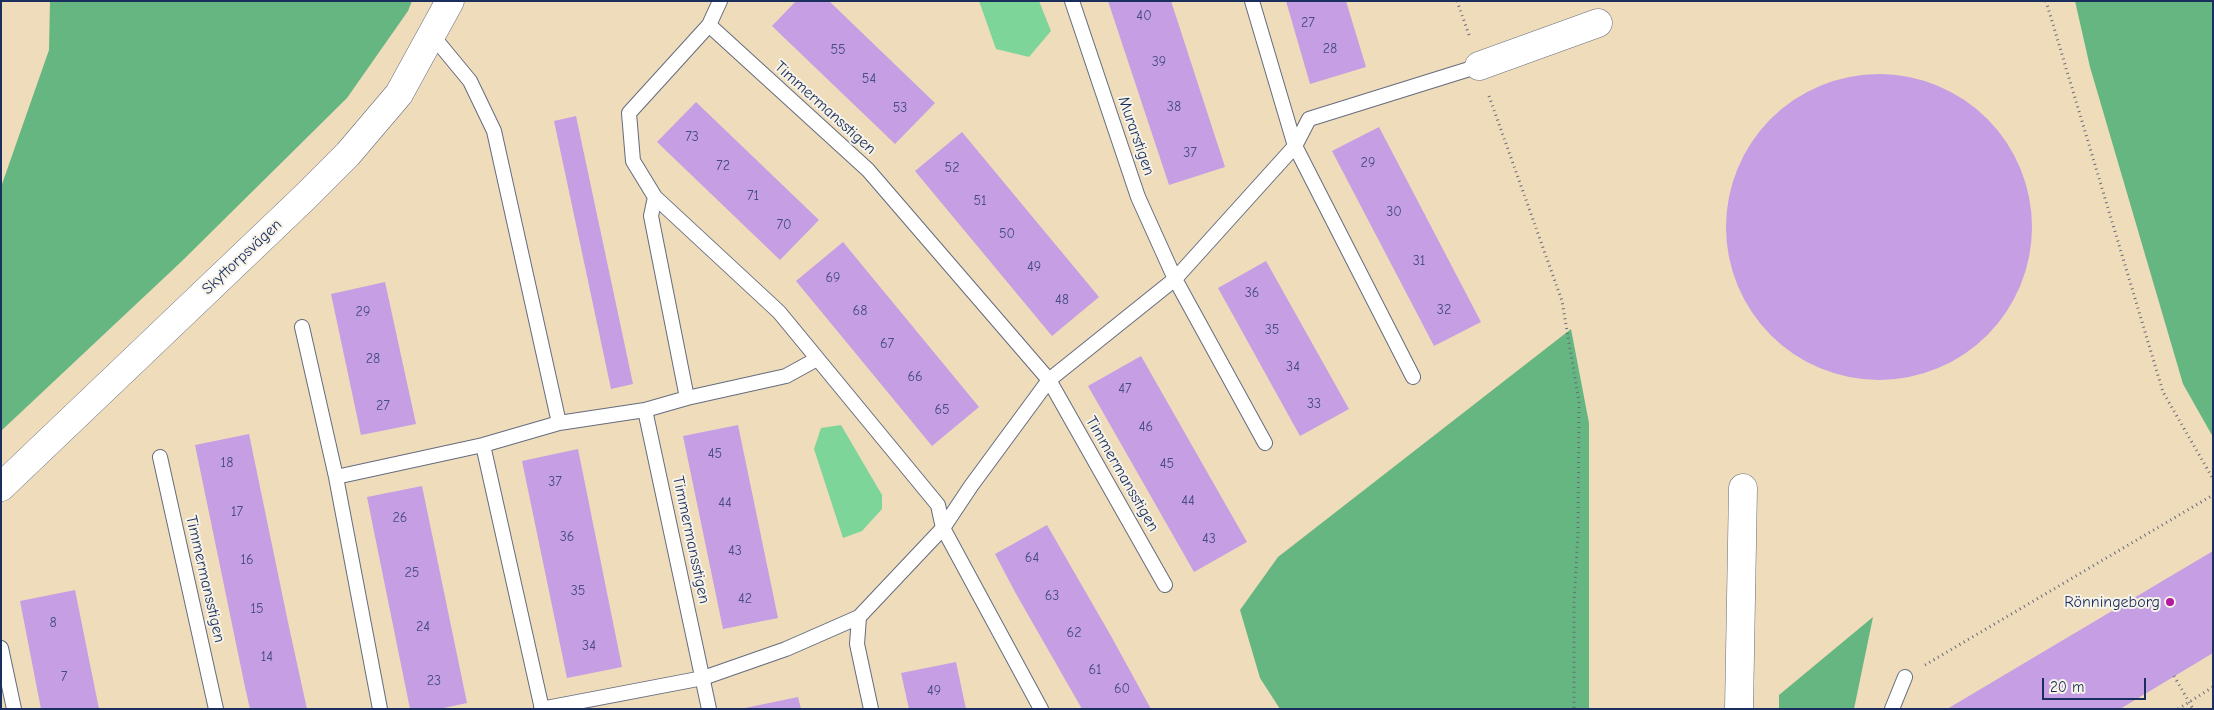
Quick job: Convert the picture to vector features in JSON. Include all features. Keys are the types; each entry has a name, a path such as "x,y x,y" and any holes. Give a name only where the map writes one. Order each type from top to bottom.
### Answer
{"street":[{"name":"Skyttorpsvägen","path":"1,486 348,154 399,94 450,1"},
{"path":"1479,66 1598,23"},
{"path":"1739,709 1743,488"}],"lane":[{"path":"720,1 709,25 629,113 633,161 655,197 779,312 938,505 943,528 1041,709"},
{"name":"Murarstigen","path":"1072,1 1138,197 1175,279 1265,443"},
{"path":"1252,1 1295,146 1413,377"},
{"name":"Timmermansstigen","path":"709,25 868,170 1049,380 1165,584"},
{"path":"432,35 470,81 494,131 559,423"},
{"path":"483,445 542,709 703,678 786,649 859,617 943,528 971,486 1049,380 1175,279 1295,146 1310,119 1479,66"},
{"path":"655,197 651,216 687,398"},
{"path":"302,327 336,477 380,709"},
{"path":"336,477 483,445 559,423 645,410 687,398 786,376 817,359"},
{"name":"Timmermansstigen","path":"645,410 709,709"},
{"name":"Timmermansstigen","path":"160,457 216,709"},
{"path":"859,617 857,644 871,709"},
{"path":"1,648 14,709"},
{"path":"1892,709 1905,677"}],"path":[{"path":"1457,1 1562,301 1579,402 1578,533 1574,602 1574,709"},
{"path":"2046,1 2163,392 2213,479"},
{"path":"1905,677 2213,495"},
{"path":"2174,676 2193,709"},
{"path":"2178,709 2213,687"}],"green space":[{"path":"50,1 412,1 408,11 347,98 181,262 1,431 1,187 49,50"},
{"path":"979,1 1039,1 1051,31 1029,57 996,49"},
{"path":"2075,1 2213,1 2213,437 2183,384 2090,67"},
{"path":"1571,329 1589,423 1589,709 1280,709 1260,678 1240,610 1278,557"},
{"path":"841,425 882,495 882,509 862,531 843,538 814,449 821,428"},
{"path":"1873,617 1854,709 1779,709 1779,695"}],"building":[{"path":"796,1 829,1 935,103 895,144 772,26"},
{"path":"1108,1 1171,1 1225,167 1169,185"},
{"path":"1286,1 1346,1 1366,67 1310,84"},
{"path":"1879,74 1909,77 1938,86 1964,100 1987,119 2006,142 2020,168 2029,197 2032,227 2029,257 2020,286 2006,312 1987,335 1964,354 1938,368 1909,377 1879,380 1849,377 1820,368 1794,354 1771,335 1752,312 1738,286 1729,257 1726,227 1729,197 1738,168 1752,142 1771,119 1794,100 1820,86 1849,77"},
{"path":"696,102 819,220 780,260 657,142"},
{"path":"576,116 633,384 611,389 554,121"},
{"path":"1379,127 1481,322 1434,346 1332,151"},
{"path":"962,132 1099,297 1052,336 915,171"},
{"path":"843,242 979,407 932,446 796,281"},
{"path":"1266,261 1349,409 1300,436 1218,288"},
{"path":"385,282 416,424 361,435 331,294"},
{"path":"1141,356 1247,542 1194,572 1088,386"},
{"path":"738,425 778,618 723,629 683,436"},
{"path":"249,434 307,709 250,709 245,687 195,445"},
{"path":"578,449 622,667 567,678 522,461"},
{"path":"422,486 467,703 439,709 410,709 367,497"},
{"path":"1047,525 1151,709 1082,709 1015,592 995,554"},
{"name":"Rönningeborg","path":"2213,551 2213,653 2120,709 1947,709"},
{"path":"75,590 99,709 41,709 20,601"},
{"path":"956,662 966,709 909,709 901,673"},
{"path":"798,697 801,709 745,708"}],"place":[{"name":"Rönningeborg","path":"2170,602"}]}
